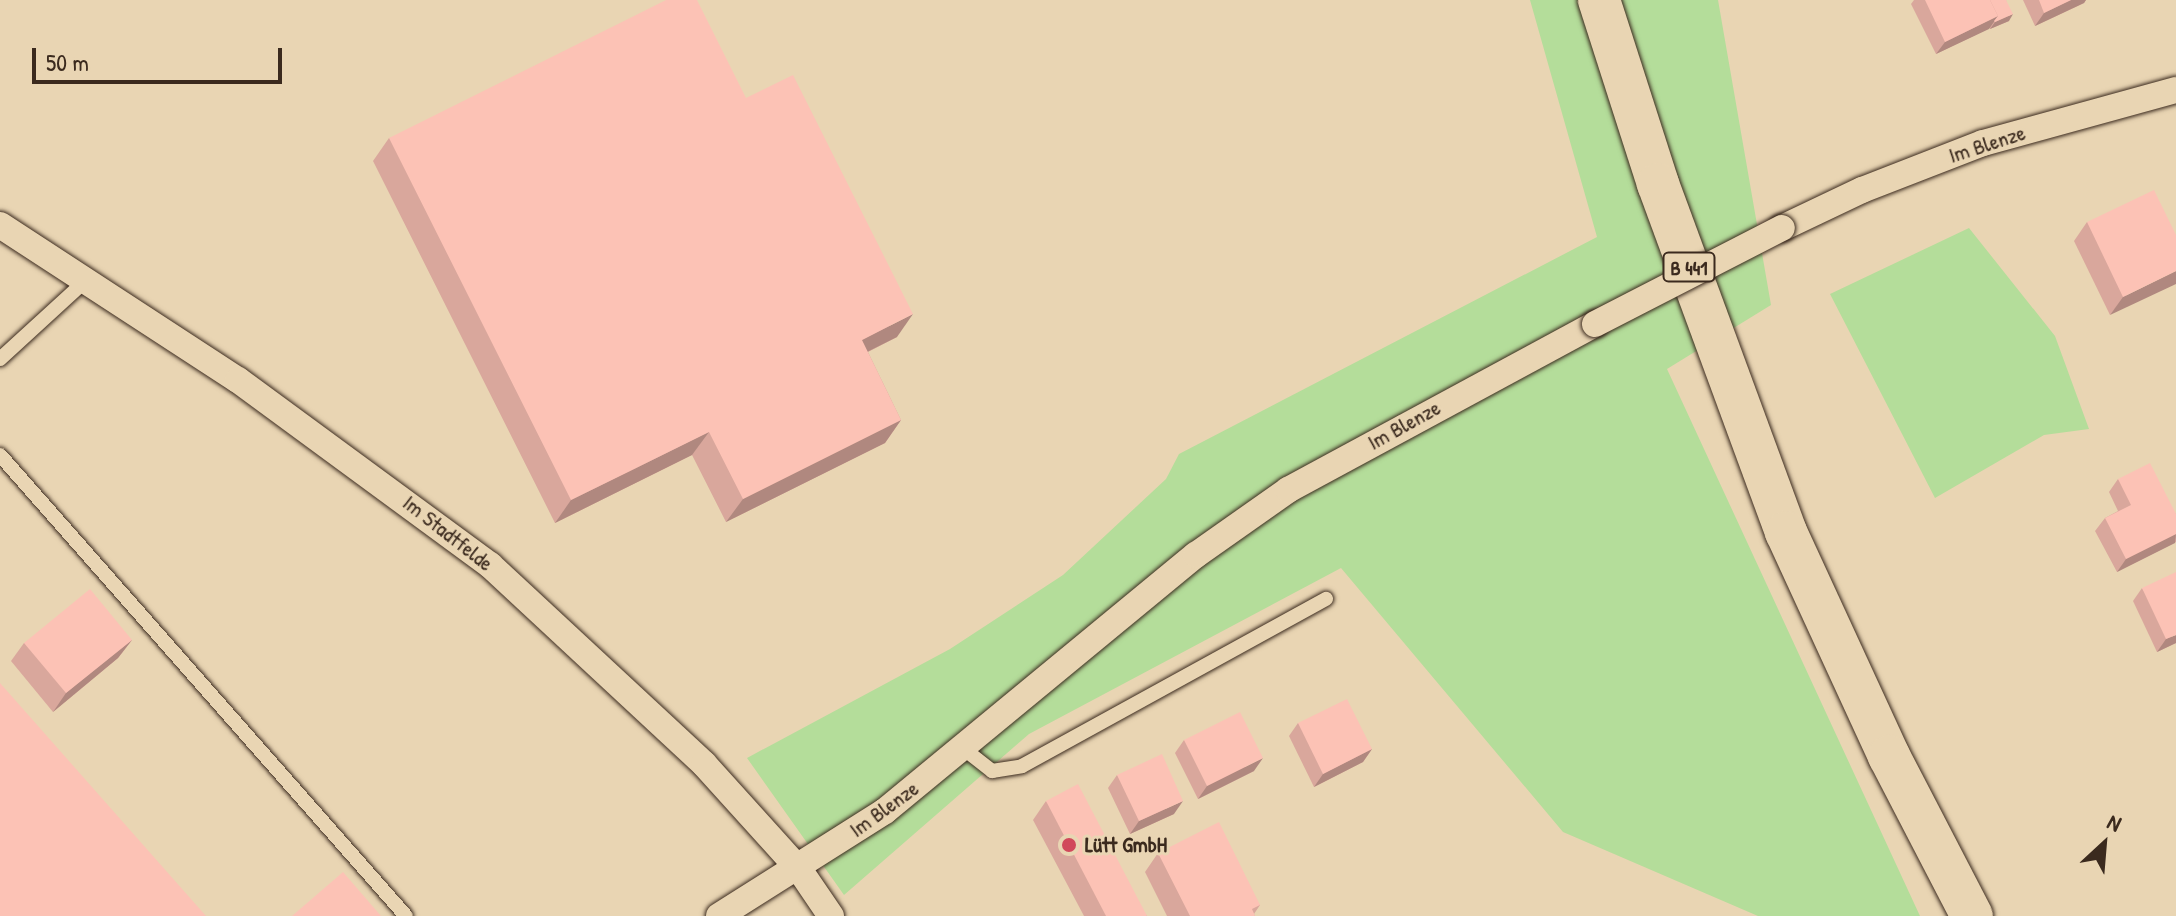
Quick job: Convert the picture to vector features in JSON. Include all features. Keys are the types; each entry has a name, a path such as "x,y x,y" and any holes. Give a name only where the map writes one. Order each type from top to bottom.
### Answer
{"main road":[{"name":"B 441","path":"1599,0 1658,184 1786,532 1889,756 1972,916"}],"street":[{"name":"Im Blenze","path":"719,916 799,869 964,749 1196,555 1288,490 1595,324 1782,228 1983,143 2176,90"},
{"name":"Im Stadtfelde","path":"0,225 238,380 490,565 704,764 799,869 831,916"}],"lane":[{"path":"0,359 85,281"},
{"path":"0,455 406,916"},
{"path":"964,749 992,771 1022,766 1326,599"}],"green space":[{"path":"1530,0 1718,0 1771,305 1667,369 1920,916 1758,916 1563,832 1341,568 1029,734 844,895 747,758 950,649 1063,575 1166,479 1179,454 1597,237"},
{"path":"1969,228 2055,336 2089,429 2044,435 1935,498 1830,294"}],"building":[{"path":"666,0 697,0 746,98 793,75 913,314 862,340 901,420 743,499 709,432 571,500 389,138"},
{"path":"1925,0 1990,0 1998,16 1945,42"},
{"path":"1990,0 2006,0 2013,14 1995,22 1998,16"},
{"path":"2039,0 2071,0 2044,13"},
{"path":"2154,190 2176,235 2176,271 2123,297 2087,222"},
{"path":"2150,463 2176,514 2176,534 2126,559 2105,518 2131,505 2118,479"},
{"path":"2176,572 2176,635 2166,639 2142,588"},
{"path":"90,589 132,640 66,693 24,643"},
{"path":"0,683 206,916 0,916"},
{"path":"1347,699 1372,749 1323,774 1298,723"},
{"path":"1240,712 1263,758 1207,786 1184,740"},
{"path":"1162,754 1183,801 1139,821 1117,775"},
{"path":"1078,784 1147,916 1106,916 1046,801"},
{"path":"1219,822 1260,905 1252,909 1255,916 1190,916 1158,853"},
{"path":"343,872 381,916 292,916"}],"place":[{"name":"Lütt GmbH","path":"1069,845"}]}
